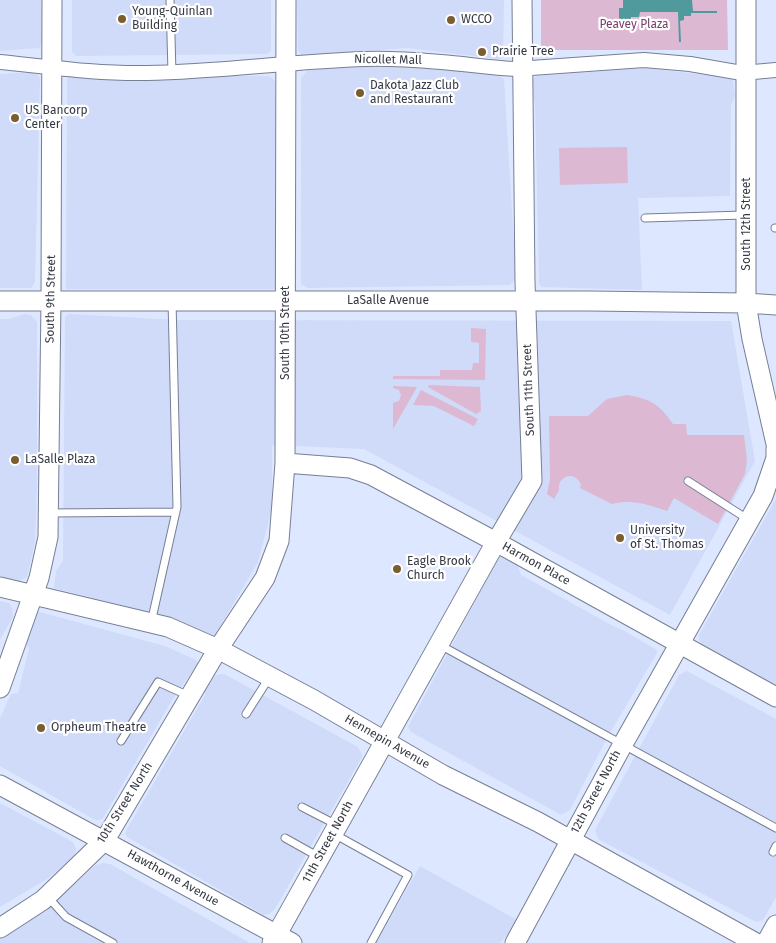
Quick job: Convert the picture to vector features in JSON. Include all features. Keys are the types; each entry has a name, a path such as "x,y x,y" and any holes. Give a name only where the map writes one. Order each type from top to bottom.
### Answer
{"street":[{"name":"South 9th Street","path":"0,688 39,578 48,537 52,300 52,0"},
{"name":"South 10th Street","path":"218,649 268,573 279,541 285,463 286,0"},
{"name":"South 11th Street","path":"385,742 532,481 526,301 522,0"},
{"name":"South 12th Street","path":"679,643 763,496 776,448 746,303 746,0"},
{"name":"Nicollet Mall","path":"0,62 125,73 172,73 344,60 387,59 442,62 501,69 644,60 690,64 746,73 776,70"},
{"name":"LaSalle Avenue","path":"0,300 526,301 746,303 776,305"},
{"name":"Harmon Place","path":"285,463 360,470 496,542 776,697"},
{"name":"Hennepin Avenue","path":"0,587 168,627 218,649 314,700 443,775 571,840 756,943"},
{"name":"12th Street North","path":"516,943 622,744 679,643"},
{"name":"10th Street North","path":"0,928 35,906 47,896 104,840 218,649"},
{"name":"11th Street North","path":"280,940 320,857 385,742"},
{"name":"Hawthorne Avenue","path":"0,785 104,840 280,940"},
{"path":"766,943 776,925"}],"lane":[{"path":"170,0 172,73"},
{"path":"645,218 747,215"},
{"path":"151,623 177,507 172,300"},
{"path":"688,481 749,520"},
{"path":"48,513 176,512"},
{"path":"439,644 776,828"},
{"path":"246,714 270,676"},
{"path":"121,741 158,682 189,697"},
{"path":"302,807 335,830 408,875 371,943"},
{"path":"284,838 320,857"},
{"path":"47,896 66,917 113,943"}],"shaded area":[{"path":"0,0 41,0 42,42 39,48 0,51"},
{"path":"72,0 271,0 271,51 267,54 76,56 72,52"},
{"path":"297,0 504,0 503,57 499,59 408,48 301,55 298,50"},
{"path":"623,0 692,0 693,11 717,11 717,13 691,13 691,16 684,16 684,20 680,21 681,42 679,42 678,12 640,12 639,17 631,17 631,21 619,22 619,8 623,8"},
{"path":"398,65 499,75 504,79 516,278 510,285 308,288 301,284 301,78 308,70"},
{"path":"645,68 731,78 733,80 735,96 731,105 730,196 638,198 642,290 542,287 539,283 533,78 537,76"},
{"path":"35,72 40,78 35,282 31,288 0,288 0,74"},
{"path":"71,75 269,76 273,79 275,82 282,286 277,289 66,289 67,78"},
{"path":"25,314 31,315 37,322 37,485 35,542 27,577 19,581 0,576 0,319 8,319"},
{"name":"University of St. Thomas","path":"69,314 176,320 731,321 755,461 670,615 364,449 272,445 272,509 258,562 215,635 207,638 152,613 54,588 56,571 63,561 65,317"},
{"path":"776,499 776,686 702,646 699,635"},
{"path":"501,557 518,566 521,575 657,650 607,738 570,810 561,815 411,732 408,727 498,559"},
{"path":"0,601 9,603 12,608 13,617 0,640"},
{"path":"36,611 165,646 196,660 198,663 174,697 103,818 100,820 95,820 0,766 0,718 11,694 18,693 29,649 25,641"},
{"path":"687,671 776,719 776,897 763,920 756,922 598,839 595,830 679,675"},
{"path":"224,674 358,747 362,757 275,909 269,914 264,915 127,837 125,834 205,695 205,691 215,676"},
{"path":"0,803 73,842 76,849 74,857 47,879 0,907"},
{"path":"110,864 250,943 0,943 0,936 54,902 96,865"},
{"path":"420,866 519,921 500,943 376,943"}],"green space":[{"name":"Peavey Plaza","path":"541,0 727,0 728,50 541,50"},
{"path":"627,147 628,183 560,185 559,148"},
{"path":"471,328 486,329 485,380 393,379 393,376 440,376 440,370 472,370 473,363 479,363 479,343 471,342"},
{"path":"429,385 480,387 481,411 476,414 428,387"},
{"path":"393,386 417,387 393,429 393,403 399,401 401,395 399,390 393,388"},
{"path":"421,390 478,419 474,426 434,406 413,405"},
{"path":"627,395 654,403 673,424 686,424 687,435 744,435 747,459 745,474 718,524 674,498 667,511 640,503 612,504 580,488 579,480 571,476 567,476 561,481 554,499 547,494 550,479 549,416 588,416 607,399"}],"place":[{"name":"Young-Quinlan Building","path":"122,19"},
{"name":"WCCO","path":"451,20"},
{"name":"Prairie Tree","path":"482,52"},
{"name":"Dakota Jazz Club and Restaurant","path":"360,93"},
{"name":"US Bancorp Center","path":"15,118"},
{"name":"LaSalle Plaza","path":"15,460"},
{"name":"University of St. Thomas","path":"620,538"},
{"name":"Eagle Brook Church","path":"397,569"},
{"name":"Orpheum Theatre","path":"41,728"}]}
